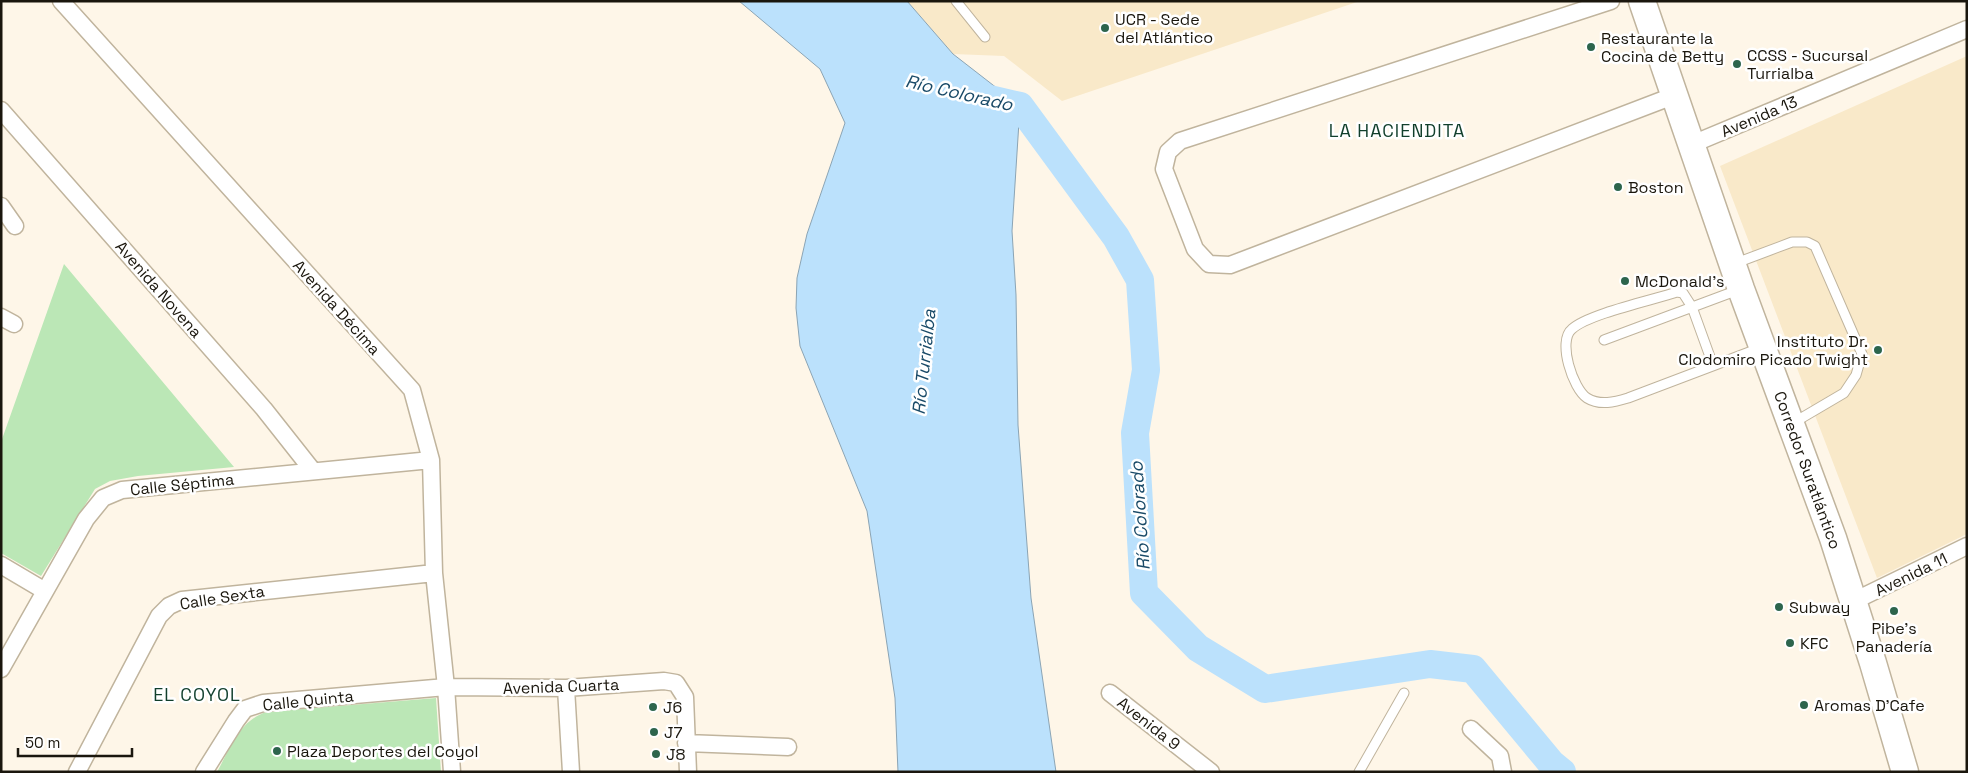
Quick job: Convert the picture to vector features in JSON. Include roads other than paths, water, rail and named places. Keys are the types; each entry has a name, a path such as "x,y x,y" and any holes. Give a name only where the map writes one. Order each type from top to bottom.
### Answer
{"main road":[{"name":"Corredor Suratlántico","path":"1642,1 1690,145 1762,347 1792,424 1854,601 1905,772"}],"street":[{"name":"Avenida Décima","path":"61,1 412,390 430,460 434,573 446,688 452,772"},
{"path":"1611,1 1180,141 1168,152 1164,169 1195,249 1209,264 1230,265 1673,96"},
{"name":"Avenida 13","path":"1690,145 1967,29"},
{"name":"Avenida Novena","path":"1,110 264,409 313,470"},
{"path":"1,206 15,226"},
{"name":"Calle Séptima","path":"1,669 86,519 103,498 122,490 430,460"},
{"name":"Avenida 11","path":"1854,601 1967,546"},
{"path":"1,565 45,591"},
{"name":"Calle Sexta","path":"77,772 159,616 169,606 182,600 226,594 434,573"},
{"name":"Avenida Cuarta","path":"446,688 566,688 664,681 676,683 685,697 686,743"},
{"name":"Calle Quinta","path":"204,772 245,710 263,703 446,688"},
{"path":"566,688 570,772"},
{"name":"Avenida 9","path":"1110,693 1211,772"},
{"path":"1471,729 1500,756 1503,772"},
{"path":"688,772 686,743 788,747"}],"lane":[{"path":"956,1 985,37"},
{"path":"1733,264 1792,242 1807,242 1814,246 1862,354 1856,375 1844,393 1792,424"},
{"path":"1604,340 1741,289"},
{"path":"1713,365 1692,307 1683,293 1677,292 1585,320 1570,330 1566,337 1564,352 1577,385 1586,397 1605,403 1622,400 1762,347"},
{"path":"1359,772 1404,693"}],"water":[{"name":"Río Turrialba","path":"739,1 907,1 953,54 1020,106 1012,231 1016,295 1018,425 1031,598 1056,772 898,772 895,698 867,511 800,346 796,308 797,278 807,234 845,123 820,69"}],"waterway":[{"name":"Río Colorado","path":"985,98 1020,106 1116,237 1140,280 1146,370 1135,433 1144,593 1198,648 1265,689 1430,664 1473,669 1551,763 1562,772"}],"place":[{"name":"UCR - Sede del Atlántico","path":"1105,28"},
{"name":"Restaurante la Cocina de Betty","path":"1591,47"},
{"name":"CCSS - Sucursal Turrialba","path":"1737,64"},
{"name":"Boston","path":"1618,187"},
{"name":"McDonald's","path":"1625,281"},
{"name":"Instituto Dr. Clodomiro Picado Twight","path":"1878,350"},
{"name":"Subway","path":"1779,607"},
{"name":"Pibe's Panadería","path":"1894,611"},
{"name":"KFC","path":"1790,643"},
{"name":"Aromas D'Cafe","path":"1804,705"},
{"name":"J6","path":"653,707"},
{"name":"J7","path":"654,732"},
{"name":"Plaza Deportes del Coyol","path":"277,751"},
{"name":"J8","path":"656,754"}],"district":[{"name":"LA HACIENDITA","path":"1397,131"},
{"name":"EL COYOL","path":"197,695"}]}
